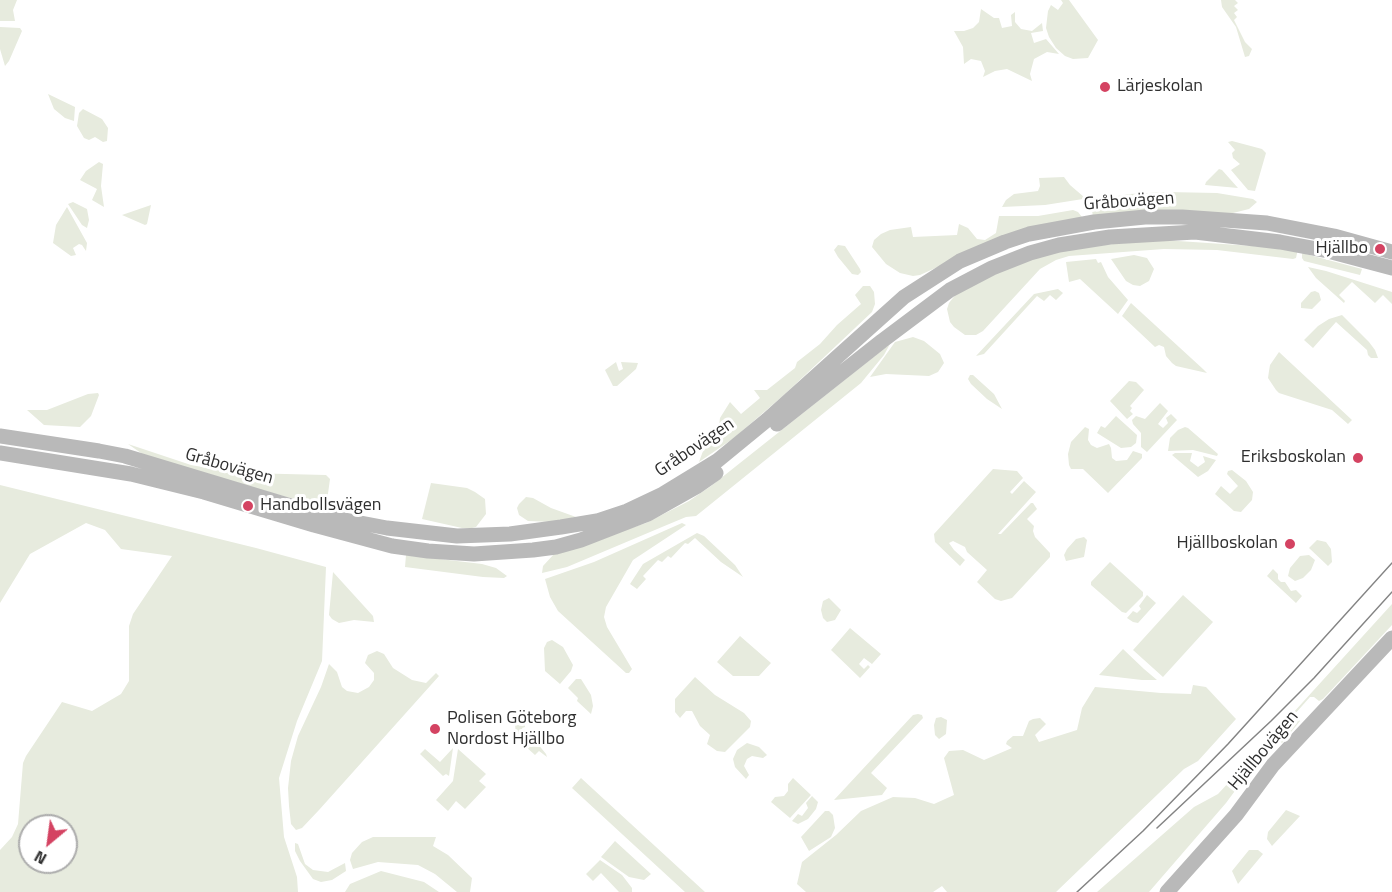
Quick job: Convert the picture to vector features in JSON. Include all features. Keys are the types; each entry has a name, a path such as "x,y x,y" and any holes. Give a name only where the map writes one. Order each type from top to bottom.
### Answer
{"main road":[{"name":"Gråbovägen","path":"0,436 99,450 125,456 324,516 370,526 457,536 510,534 597,520 627,511 663,494 717,461 767,420 904,297 960,261 1029,234 1094,222 1145,217 1182,217 1267,223 1334,236 1392,252"},
{"name":"Gråbovägen","path":"0,453 130,474 204,492 392,546 474,554 556,547 607,531 648,514 696,487 950,290 992,268 1030,253 1091,238 1195,232 1280,242 1392,268"},
{"name":"Hjällbovägen","path":"1167,892 1236,815 1273,765 1392,638"}],"shaded area":[{"path":"0,0 17,0 13,10 15,21 0,21"},
{"path":"1061,0 1069,0 1098,40 1088,58 1073,59 1065,56 1049,37 1046,28 1048,11 1051,5 1058,10 1063,3"},
{"path":"1221,0 1235,0 1238,3 1234,6 1238,10 1234,13 1237,17 1234,20 1245,42 1252,49 1249,56 1245,57 1236,27 1222,7"},
{"path":"981,9 994,18 999,18 1002,28 1012,26 1011,15 1015,12 1015,22 1021,29 1032,31 1042,23 1043,31 1031,33 1034,43 1046,39 1059,54 1047,52 1034,59 1030,74 1032,81 1007,69 995,71 983,77 985,71 981,61 971,59 964,64 963,47 954,31 973,28 979,22"},
{"path":"0,27 20,28 22,31 5,66 0,49"},
{"path":"48,94 75,107 74,121 65,118 54,109"},
{"path":"83,109 102,119 108,128 107,141 103,142 95,137 89,140 84,138 77,126 79,113"},
{"path":"1228,142 1262,149 1266,153 1255,191 1248,190 1231,170 1240,164 1233,158 1232,153 1235,150"},
{"path":"99,162 103,164 101,186 104,207 92,200 97,189 80,180 86,171"},
{"path":"1219,169 1222,170 1238,188 1205,185"},
{"path":"1064,177 1084,197 1083,199 1045,205 1002,207 1006,200 1014,194 1038,191 1039,178"},
{"path":"1166,192 1217,193 1253,199 1257,202 1249,209 1233,213 1093,216 1093,205 1099,199"},
{"path":"73,202 87,209 89,220 87,228 82,225 68,204"},
{"path":"151,205 145,225 122,215"},
{"path":"67,207 87,243 86,251 79,244 73,248 76,255 71,256 53,243 56,225"},
{"path":"1073,210 1082,217 942,265 920,275 900,273 886,264 872,247 874,240 890,230 911,227 913,237 957,235 959,224 968,228 977,239 985,240 996,233 999,216 1038,216"},
{"path":"1163,240 1298,249 1296,258 1293,259 1217,250 1164,249 1069,256 1040,269 983,331 976,335 965,335 950,322 947,309 956,294 974,283 1025,261 1076,247"},
{"path":"838,245 845,246 860,269 861,272 858,275 852,274 838,257 834,250"},
{"path":"1302,253 1362,269 1360,275 1304,261"},
{"path":"1134,255 1147,258 1154,269 1149,281 1140,286 1126,281 1111,259"},
{"path":"1096,259 1098,263 1101,262 1108,277 1128,300 1118,314 1080,279 1069,282 1066,262"},
{"path":"1308,267 1392,292 1392,304 1383,295 1375,303 1352,282 1339,295 1345,301 1344,303 1316,278"},
{"path":"863,286 870,286 874,292 875,304 872,312 785,394 734,438 699,462 703,451 718,433 720,418 730,402 741,414 760,398 754,390 767,390 795,368 797,362 820,344 861,304 855,295"},
{"path":"1058,289 1063,293 1056,300 1050,295 1044,301 1037,296 984,354 976,356 1034,294"},
{"path":"1311,292 1319,293 1321,300 1312,309 1301,308 1301,303"},
{"path":"1131,303 1207,373 1172,363 1166,356 1164,347 1159,345 1155,347 1122,316"},
{"path":"1342,315 1369,342 1378,358 1371,358 1367,350 1336,322 1313,348 1304,340 1318,326"},
{"path":"913,337 924,341 940,354 944,363 938,372 929,376 886,374 870,377 895,342"},
{"path":"890,344 861,383 696,516 686,517 567,567 542,573 543,566 554,554 646,523 689,501"},
{"path":"1279,352 1352,420 1348,424 1332,410 1279,393 1268,378 1270,365"},
{"path":"616,362 619,371 623,369 621,362 638,363 636,369 617,386 613,386 605,370"},
{"path":"970,375 973,375 994,394 1002,409 971,384 968,379"},
{"path":"1129,381 1136,382 1144,390 1130,406 1133,414 1127,419 1110,401"},
{"path":"98,393 91,416 80,427 44,425 27,410 47,410 88,394"},
{"path":"1160,403 1168,411 1158,424 1163,428 1168,423 1166,418 1171,414 1177,420 1147,452 1141,447 1141,433 1132,420 1136,416 1145,419"},
{"path":"1116,416 1137,435 1136,443 1131,447 1121,448 1097,433 1101,426 1105,428"},
{"path":"1085,427 1089,429 1088,440 1091,445 1097,448 1109,444 1112,458 1116,461 1127,460 1133,451 1142,454 1142,458 1108,493 1083,469 1071,469 1069,465 1068,454 1071,442"},
{"path":"1185,427 1218,454 1217,456 1193,450 1168,451 1170,438"},
{"path":"128,444 191,465 219,470 326,475 330,479 326,508 140,456 141,453"},
{"path":"1192,453 1190,461 1198,467 1205,462 1203,456 1216,460 1208,471 1198,477 1172,455"},
{"path":"993,469 1017,471 1023,478 1010,492 1012,494 1024,481 1036,492 998,534 1001,534 1033,503 1037,509 1027,519 1034,526 1035,537 1050,553 1050,557 1012,598 1001,601 995,599 977,582 987,570 967,552 965,547 953,541 949,543 965,560 960,566 935,542 934,534"},
{"path":"1232,470 1246,481 1253,492 1252,500 1241,512 1234,511 1215,494 1221,486 1230,494 1238,486 1227,474"},
{"path":"431,483 467,488 475,492 485,499 486,514 476,527 472,528 422,519"},
{"path":"0,485 326,567 322,661 297,721 279,778 284,837 297,877 298,892 0,892 0,850 12,837 18,824 18,874 78,874 78,814 19,814 23,763 62,702 92,711 121,694 129,681 129,626 133,614 172,556 121,549 105,530 86,523 30,554 0,603"},
{"path":"526,497 576,517 553,522 528,521 519,515 517,508"},
{"path":"682,523 686,525 633,560 606,607 604,617 607,627 632,669 626,673 558,611 550,597 545,579 594,562"},
{"path":"697,533 704,536 735,565 743,577 721,562 695,538 688,544 685,543 671,558 668,556 662,562 658,560 643,576 646,579 637,589 630,584 643,564"},
{"path":"1084,537 1087,540 1084,557 1066,561 1064,555 1067,549 1076,539"},
{"path":"1317,540 1326,542 1331,549 1332,562 1328,566 1309,548"},
{"path":"406,555 482,564 496,568 507,576 504,578 483,577 405,567"},
{"path":"1309,555 1315,560 1311,570 1303,578 1295,581 1288,576 1290,568 1300,556"},
{"path":"1110,562 1143,592 1143,596 1126,613 1091,585 1091,582"},
{"path":"1273,569 1281,582 1285,582 1291,591 1296,590 1302,596 1296,603 1267,576"},
{"path":"333,572 373,616 374,622 354,620 339,623 332,619 329,615"},
{"path":"1147,595 1156,603 1138,623 1127,618 1133,611 1137,613 1141,609 1139,606"},
{"path":"1183,595 1213,622 1163,677 1133,650"},
{"path":"829,598 841,610 835,620 827,622 821,610 823,601"},
{"path":"1392,604 1392,625 1323,699 1319,701 1310,697 1294,715 1300,721 1282,743 1273,735"},
{"path":"850,628 881,654 872,664 864,658 859,664 864,669 868,665 870,667 860,678 831,650"},
{"path":"740,636 771,663 759,676 733,676 717,662"},
{"path":"552,640 563,647 573,665 560,684 545,671 544,648 547,642"},
{"path":"1123,649 1144,669 1157,680 1099,675"},
{"path":"377,651 384,654 393,668 412,680 426,683 436,673 439,676 319,810 302,828 296,830 291,824 289,806 291,761 298,736 329,664 337,672 342,687 347,691 358,693 369,687 374,680 374,673 365,663 368,655"},
{"path":"695,677 715,695 744,713 751,721 750,727 725,752 717,751 707,744 710,735 700,726 692,711 686,711 680,718 675,712 675,699"},
{"path":"576,679 581,679 591,695 593,706 591,714 577,701 578,698 568,688"},
{"path":"1193,685 1206,687 1236,719 1198,761 1184,769 1056,892 947,892 942,886 933,892 806,892 797,884 802,862 836,835 861,811 893,797 915,798 934,804 954,795 944,758 949,751 963,750 984,760 1012,748 1006,744 1007,741 1013,736 1023,736 1029,721 1033,719 1040,718 1046,724 1035,735 1039,742 1077,730 1082,708 1095,687 1191,694"},
{"path":"918,714 923,718 871,773 887,788 882,795 834,800 913,715"},
{"path":"941,717 947,720 946,734 939,739 935,735 934,725 936,718"},
{"path":"525,722 525,727 522,728 526,738 533,738 547,757 539,751 535,755 516,738 515,723"},
{"path":"747,743 759,747 767,755 763,758 752,756 747,759 744,766 749,775 746,779 735,767 733,759 737,750"},
{"path":"453,748 449,776 446,774 443,776 420,754 425,749 440,762"},
{"path":"458,749 486,774 479,781 486,787 465,809 456,801 448,811 436,800 453,781"},
{"path":"1254,755 1257,761 1226,803 1149,892 1097,892 1194,807 1218,794"},
{"path":"581,778 705,892 685,892 572,788"},
{"path":"793,778 811,795 790,818 771,802 775,797 784,796"},
{"path":"812,796 818,802 816,809 808,819 798,824 792,821 798,814 802,816 808,808 806,803"},
{"path":"1286,810 1300,816 1272,846 1267,839 1268,832"},
{"path":"825,811 833,815 835,828 831,837 809,851 801,837"},
{"path":"373,837 436,837 433,846 448,855 472,878 470,892 457,892 435,874 418,865 378,862 353,869 350,860 352,853 362,842"},
{"path":"615,841 651,874 644,880 629,877 601,857"},
{"path":"295,843 298,844 305,864 313,870 328,872 345,863 346,871 332,880 321,882 313,879 295,851"},
{"path":"1249,850 1258,850 1263,854 1238,884 1232,871"},
{"path":"600,860 622,875 632,888 632,892 619,892 601,873 593,881 586,874"},
{"path":"381,871 424,882 439,892 345,892 350,884"}],"tram line":[{"path":"1077,892 1143,831 1228,744 1392,563"},
{"path":"1157,828 1314,678 1392,592"}],"place":[{"name":"Lärjeskolan","path":"1105,87"},
{"name":"Hjällbo","path":"1380,249"},
{"name":"Eriksboskolan","path":"1358,458"},
{"name":"Handbollsvägen","path":"248,506"},
{"name":"Hjällboskolan","path":"1290,544"},
{"name":"Polisen Göteborg Nordost Hjällbo","path":"435,729"}]}
